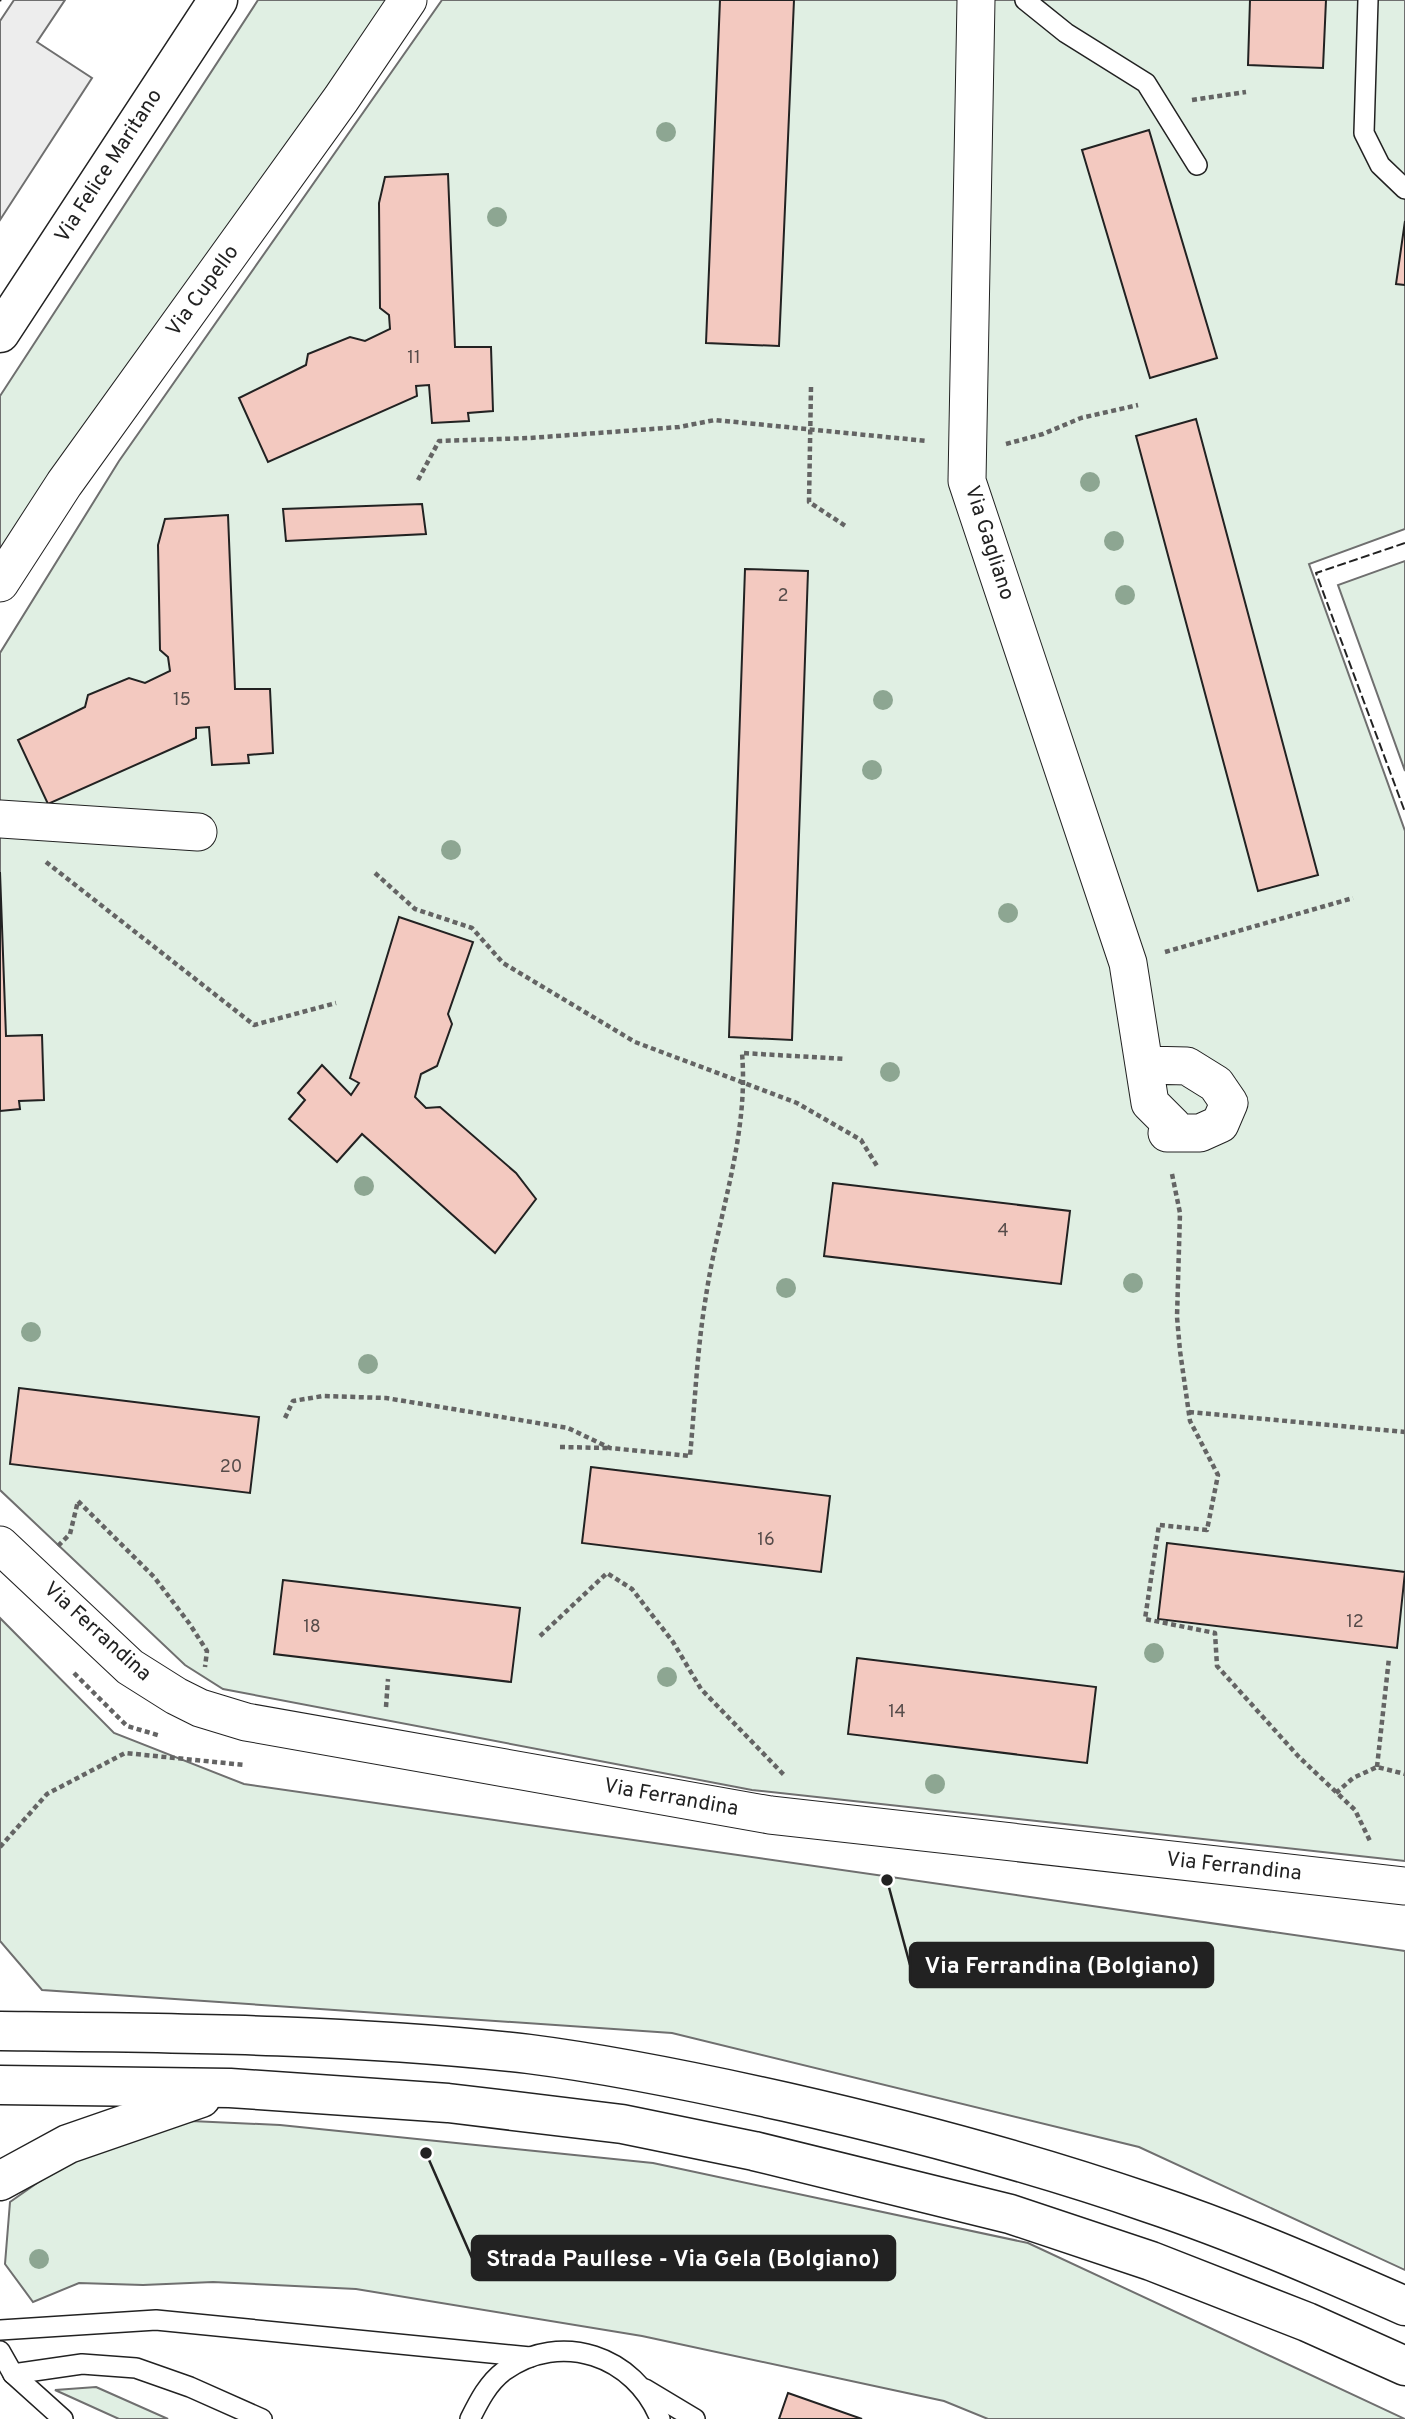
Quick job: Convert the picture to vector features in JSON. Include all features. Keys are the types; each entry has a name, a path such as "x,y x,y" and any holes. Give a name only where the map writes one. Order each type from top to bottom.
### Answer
{"main road":[{"name":"Via Felice Maritano","path":"0,333 218,0"},
{"path":"0,2031 237,2033 442,2045 534,2055 702,2083 869,2121 1021,2161 1152,2203 1308,2263 1405,2306"},
{"path":"0,2085 230,2088 461,2104 622,2124 754,2151 1023,2218 1152,2261 1307,2322 1405,2366"},
{"path":"0,2181 68,2144 230,2088"}],"street":[{"name":"Via Cupello","path":"0,583 64,485 341,99 408,0"},
{"name":"Via Gagliano","path":"976,0 967,481 1128,963 1150,1103 1173,1126 1167,1133"},
{"path":"0,819 198,832"},
{"path":"1146,1065 1187,1066 1216,1084 1229,1103 1220,1124 1200,1132 1167,1133"},
{"name":"Via Ferrandina","path":"0,1545 130,1667 154,1684 200,1708 246,1722 757,1813 1398,1885"}],"lane":[{"path":"1025,0 1066,33 1146,83 1197,165"},
{"path":"1368,0 1364,133 1380,164 1405,189"},
{"path":"0,2330 156,2320 530,2357"},
{"path":"470,2419 483,2393 503,2371 530,2357 559,2350 589,2353 628,2372 643,2388 660,2419"},
{"path":"0,2351 13,2374 63,2419"},
{"path":"13,2374 82,2364 136,2368 190,2387 262,2419"},
{"path":"643,2388 695,2419"}],"path":[{"path":"1159,105 1247,92"},
{"path":"811,387 809,502 847,527"},
{"path":"418,480 439,441 530,438 666,428 715,420 968,444 1008,444 1081,418 1138,405"},
{"path":"38,856 254,1026 336,1003"},
{"path":"375,873 415,909 472,928 503,963 635,1042 797,1103 861,1140 877,1166"},
{"path":"1128,963 1353,898"},
{"path":"560,1447 610,1448 690,1456 706,1296 731,1182 744,1083 742,1053 845,1059"},
{"path":"1167,1133 1180,1213 1177,1317 1190,1421 1218,1475 1207,1530 1159,1525 1145,1619 1215,1633 1217,1666 1299,1757 1355,1810 1398,1885"},
{"path":"285,1418 293,1401 323,1396 386,1398 568,1428 610,1448"},
{"path":"1189,1412 1405,1433"},
{"path":"29,1573 70,1534 78,1501 154,1577 207,1651 200,1708"},
{"path":"540,1636 607,1573 632,1589 673,1642 701,1689 785,1776 805,1819"},
{"path":"1377,1767 1389,1658"},
{"path":"1336,1793 1353,1778 1377,1767 1405,1774"}],"green space":[{"path":"258,0 391,0 0,580 0,396"},
{"path":"442,0 1405,0 1405,529 1309,564 1405,831 1405,1861 752,1790 223,1689 185,1665 0,1490 0,653 119,461"},
{"path":"1405,561 1405,771 1338,585"},
{"path":"0,1618 114,1733 244,1784 1405,1951 1405,2270 1139,2147 672,2033 42,1990 0,1941"},
{"path":"191,2121 280,2125 653,2163 1028,2243 1405,2419 988,2419 944,2401 642,2336 356,2289 213,2282 143,2285 79,2283 33,2302 5,2264 10,2202 70,2160"},
{"path":"96,2387 168,2419 119,2419 55,2390"}],"shaded area":[{"path":"14,0 65,0 37,42 92,78 0,220 0,21"}],"building":[{"path":"720,0 794,0 779,346 706,343"},
{"path":"1250,0 1326,0 1323,68 1248,65"},
{"path":"1149,130 1217,358 1150,378 1082,150"},
{"path":"448,174 455,347 491,347 493,411 468,413 469,421 432,423 429,385 416,386 417,396 268,462 239,398 306,365 308,354 350,337 365,341 390,329 389,315 380,308 379,203 385,177"},
{"path":"1405,221 1405,285 1396,284"},
{"path":"1196,419 1318,875 1258,891 1136,436"},
{"path":"422,504 426,534 286,541 283,509"},
{"path":"228,515 235,689 270,689 273,753 248,755 249,763 212,765 209,727 196,728 196,738 48,804 18,740 85,707 88,695 129,678 145,683 170,671 168,657 160,650 158,545 165,519"},
{"path":"745,569 808,571 792,1040 729,1037"},
{"path":"0,872 6,1036 42,1035 44,1100 19,1101 20,1109 0,1111"},
{"path":"399,917 473,942 448,1014 452,1024 437,1066 421,1074 415,1097 426,1108 440,1107 516,1173 536,1199 495,1253 362,1134 337,1162 289,1119 305,1100 298,1093 322,1065 351,1095 359,1083 350,1078"},
{"path":"833,1183 1070,1211 1061,1284 824,1256"},
{"path":"19,1388 259,1417 250,1493 10,1464"},
{"path":"591,1467 830,1496 821,1572 582,1543"},
{"path":"1167,1543 1405,1572 1397,1648 1158,1619"},
{"path":"283,1580 520,1608 511,1682 274,1654"},
{"path":"857,1658 1096,1687 1087,1763 848,1734"},
{"path":"788,2393 862,2419 779,2419"}],"fence":[{"path":"1405,543 1316,573 1405,812"}],"place":[{"name":"Via Ferrandina (Bolgiano)","path":"887,1880"},
{"name":"Strada Paullese - Via Gela (Bolgiano)","path":"426,2153"}]}
